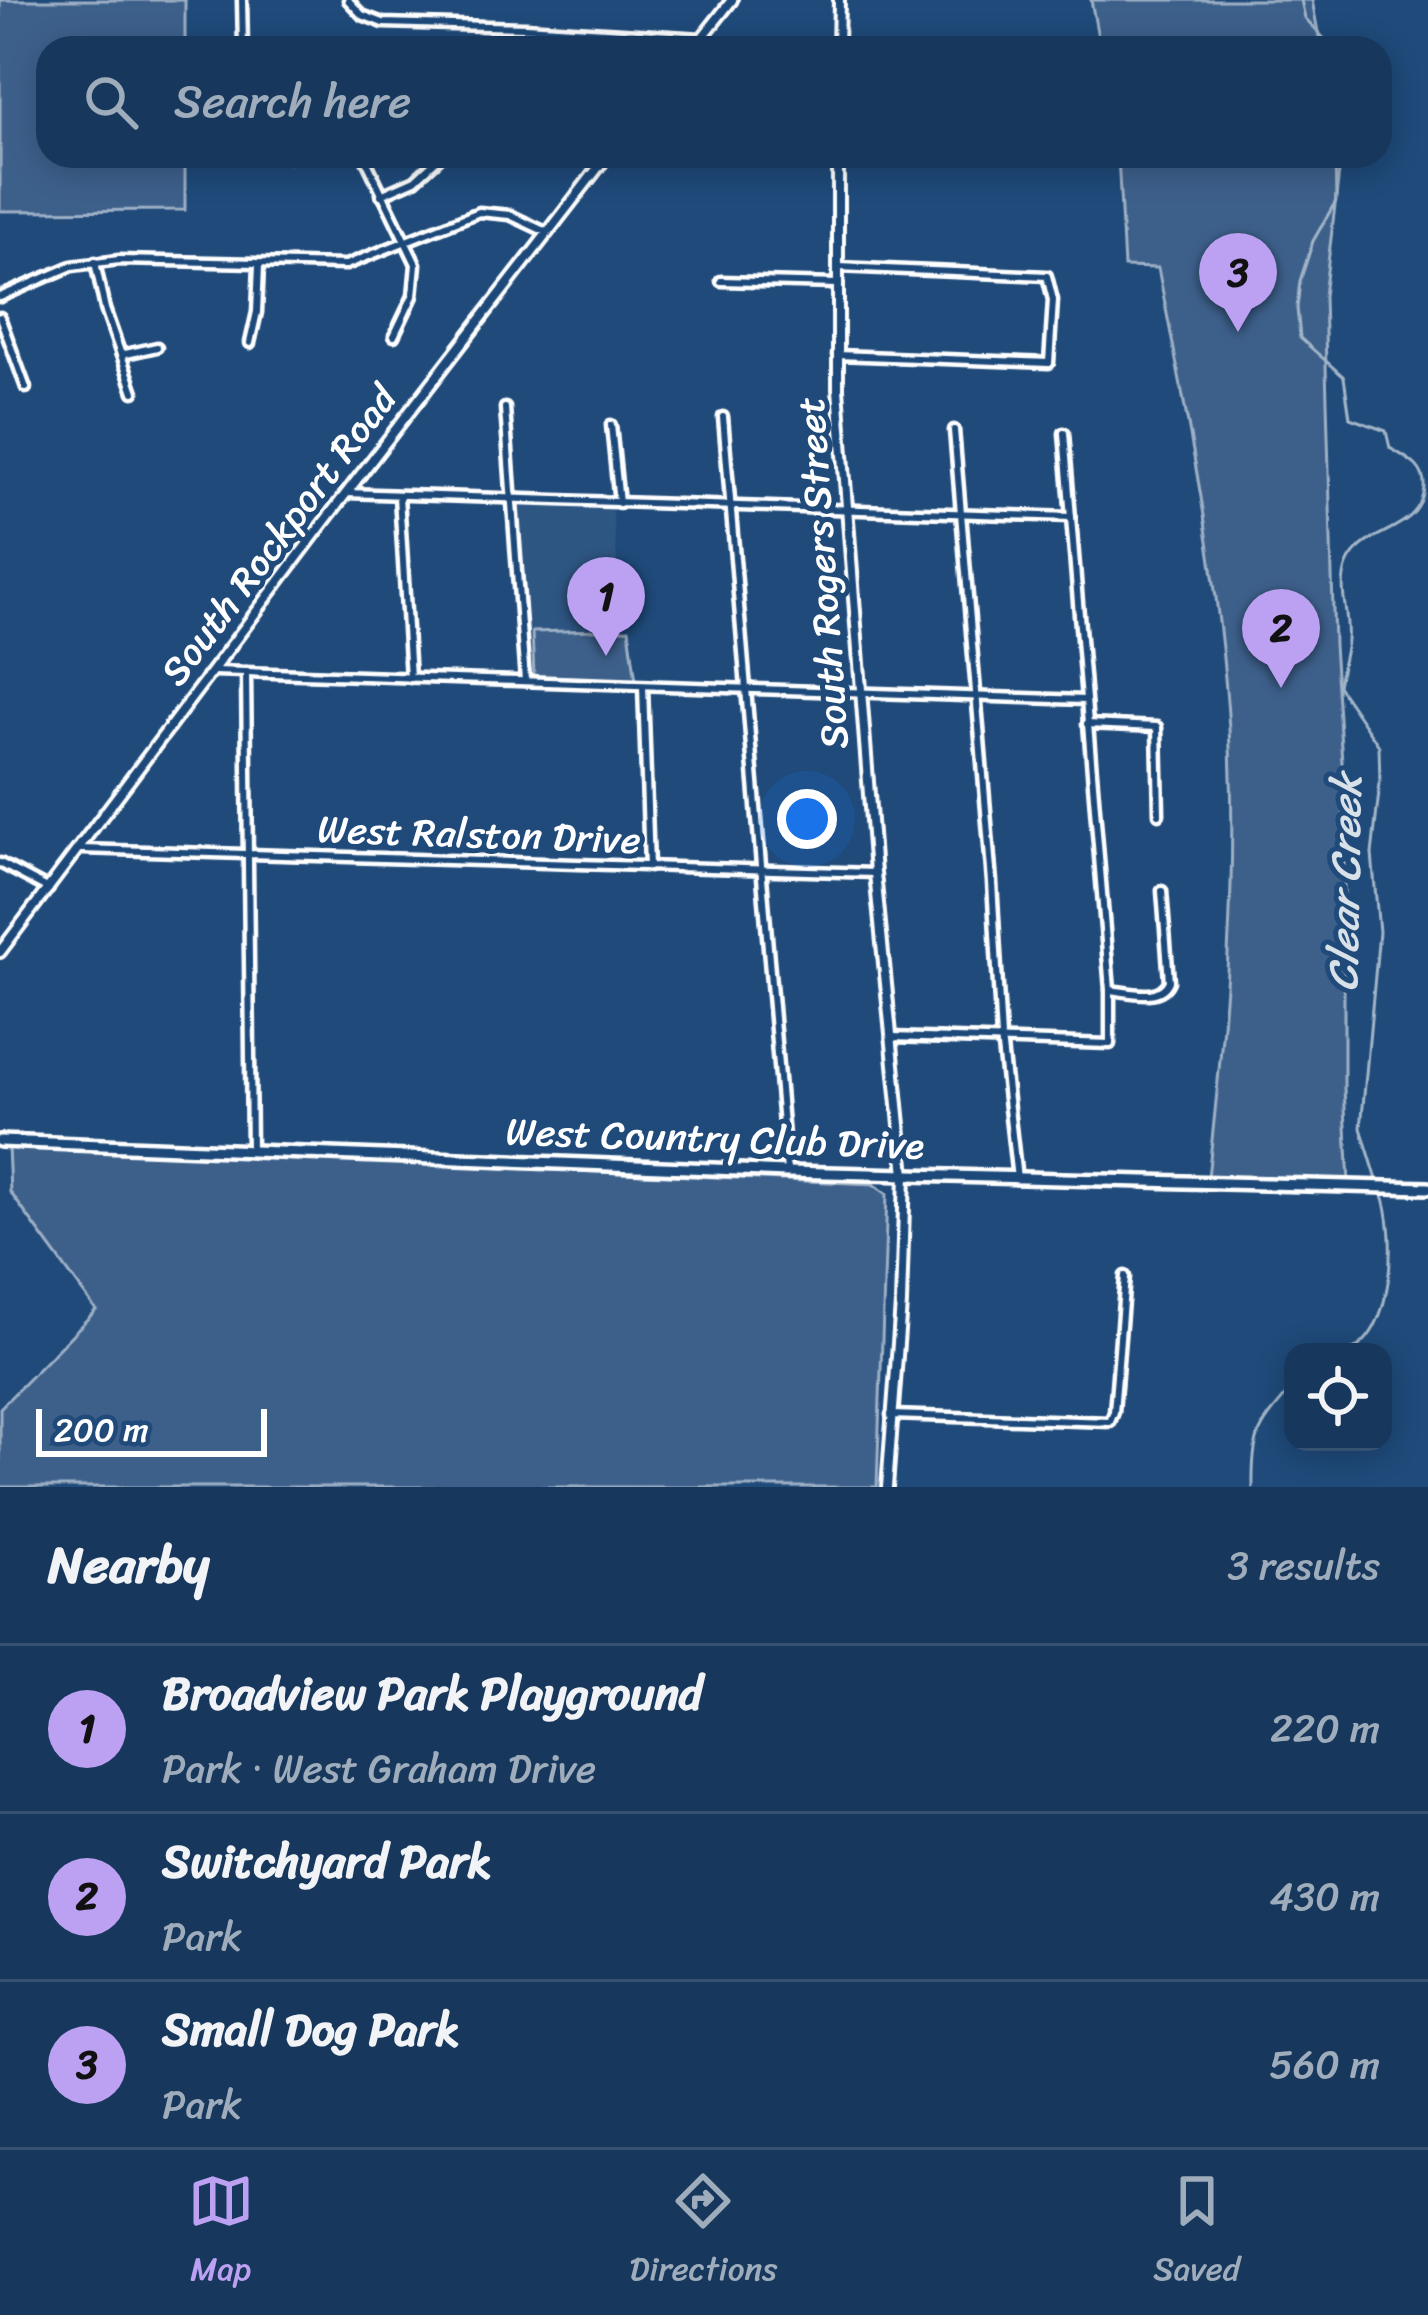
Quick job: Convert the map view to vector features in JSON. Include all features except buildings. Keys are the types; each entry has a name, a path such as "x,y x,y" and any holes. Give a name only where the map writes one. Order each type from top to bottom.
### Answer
{"main road":[{"name":"West Country Club Drive","path":"0,1141 787,1172 1428,1188"}],"street":[{"path":"242,0 243,36"},
{"path":"348,0 374,21 670,36"},
{"path":"703,36 732,0"},
{"path":"838,0 838,36"},
{"path":"369,168 415,257 416,281 394,336"},
{"path":"381,195 416,180 428,168"},
{"name":"South Rockport Road","path":"0,952 597,168"},
{"name":"South Rogers Street","path":"838,168 837,355 847,510 875,873 905,1174 887,1487"},
{"path":"0,297 41,277 95,262 346,266 467,215 486,212 511,214 546,232"},
{"path":"95,262 105,309 134,392"},
{"path":"250,343 259,265"},
{"path":"837,355 1049,362 1053,300 1046,276 838,267"},
{"path":"721,281 838,284"},
{"path":"0,317 26,388"},
{"path":"121,355 157,347"},
{"path":"506,408 525,682"},
{"path":"723,417 787,1172"},
{"path":"610,425 619,503"},
{"path":"954,430 1001,1038 1018,1179"},
{"path":"892,1037 1110,1044 1110,990 1064,433"},
{"path":"346,494 1071,517"},
{"path":"399,496 410,677"},
{"path":"214,671 1085,700"},
{"path":"246,672 251,1150"},
{"path":"643,686 650,867"},
{"path":"1087,724 1157,727 1159,814"},
{"name":"West Ralston Drive","path":"81,849 875,873"},
{"path":"0,863 49,889"},
{"path":"1110,990 1158,994 1165,990 1169,981 1162,891"},
{"path":"891,1415 1110,1422 1125,1276"}],"shaded area":[{"path":"0,0 185,0 185,36 36,36 36,168 185,168 185,210 0,211"},
{"path":"1091,0 1312,0 1319,36 1098,36"},
{"path":"1119,168 1340,168 1324,296 1334,645 1344,791 1344,1088 1349,1184 1207,1186 1230,901 1231,786 1224,671 1201,497 1158,268 1124,267"},
{"path":"515,504 612,506 623,626 526,631"},
{"path":"629,629 636,681 534,676 532,632"},
{"path":"8,1146 873,1184 887,1194 877,1487 0,1487 0,1408 96,1310 10,1192"}],"waterway":[{"name":"Clear Creek","path":"1301,0 1305,18 1322,36"},
{"name":"Clear Creek","path":"1335,168 1336,201 1313,241 1300,281 1300,338 1344,377 1350,418 1386,431 1390,448 1414,464 1424,480 1420,503 1412,514 1354,553 1343,584 1347,640 1338,686 1379,746 1372,854 1379,932 1361,1128 1378,1183"},
{"name":"Clear Creek","path":"1361,1343 1375,1326 1388,1281 1390,1232 1382,1192"},
{"name":"Clear Creek","path":"1253,1487 1260,1431 1284,1398"}],"place":[{"name":"Small Dog Park","path":"1238,332"},
{"name":"Broadview Park Playground","path":"606,656"},
{"name":"Switchyard Park","path":"1281,688"}]}
